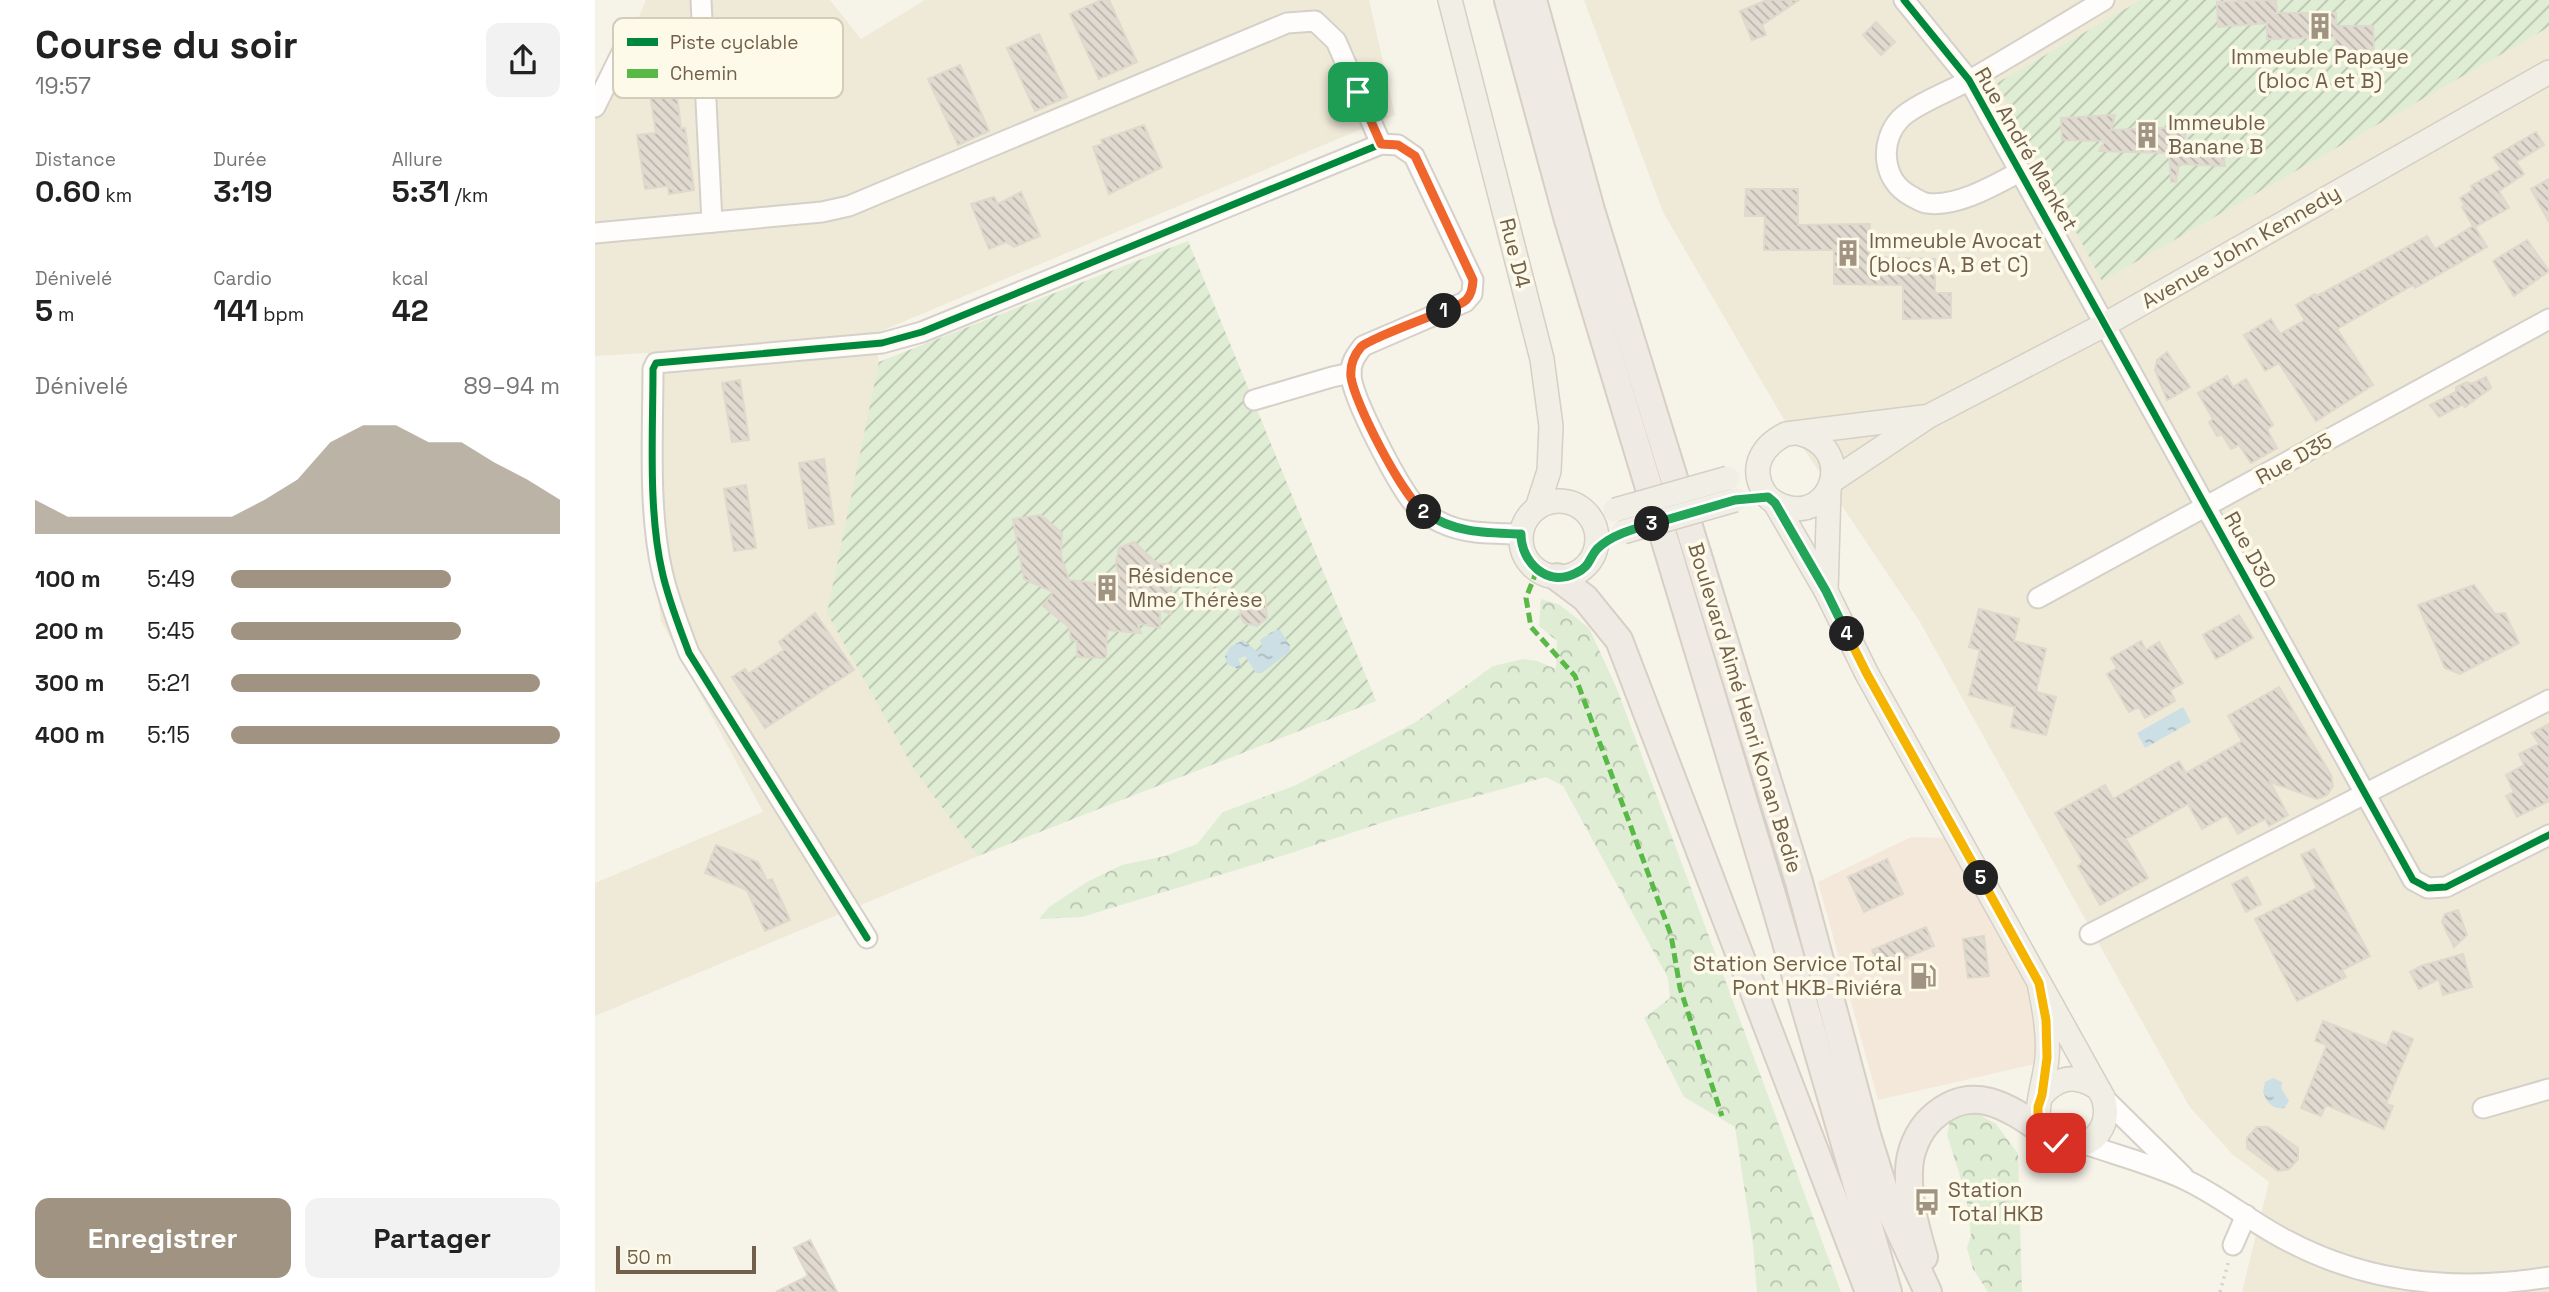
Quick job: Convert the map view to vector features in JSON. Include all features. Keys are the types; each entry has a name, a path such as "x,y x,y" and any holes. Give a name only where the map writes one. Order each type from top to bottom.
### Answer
{"highway":[{"name":"Boulevard Aimé Henri Konan Bedie","path":"1508,0 1568,220 1776,908 1888,1292"},
{"name":"Boulevard Aimé Henri Konan Bedie","path":"1533,0 1591,211 1799,882 1867,1135 1891,1212 1928,1292"},
{"path":"1557,577 1585,598 1619,640 1869,1292"},
{"path":"1936,1292 1923,1254 1910,1188 1909,1169 1914,1144 1925,1125 1943,1108 1959,1101 1973,1099 2011,1109 2043,1131"}],"main road":[{"name":"Rue D4","path":"1450,0 1542,359 1551,426 1549,471 1537,508 1524,524 1521,534"},
{"name":"Avenue John Kennedy","path":"1586,511 1615,510 1732,489 1771,500 1786,508 1811,506 1822,499 1831,485 1929,416 2104,325 2549,72"},
{"name":"Avenue John Kennedy","path":"1596,550 1623,532 1732,489 1759,459 1765,448 1774,439 1786,434 1929,416"},
{"path":"1798,433 1821,443 1833,464 1826,591"},
{"path":"1759,459 1759,484 1826,591 1867,674 2100,1092 2107,1108 2106,1119 2095,1139 2085,1144 2067,1146 2056,1143 2043,1131 2038,1119 2047,1039 2039,983"},
{"path":"1521,534 1524,554 1537,570 1557,577 1577,573 1592,559 1596,550 1596,529 1586,511 1567,502 1547,503 1537,508"},
{"path":"2042,1095 2050,1086 2073,1078 2086,1080 2100,1092"}],"street":[{"path":"701,0 702,18"},
{"name":"Rue André Manket","path":"1904,0 1969,80 2104,325"},
{"path":"2021,171 1984,190 1948,202 1924,203 1904,192 1891,177 1885,156 1891,131 1903,116 2104,0"},
{"path":"595,233 822,212 860,202 1287,23 1315,21 1336,41 1381,144"},
{"path":"595,107 613,71"},
{"path":"706,98 712,222"},
{"path":"867,938 689,653 674,614 661,569 654,502 653,369 656,363 882,343 922,332 1381,144 1398,145 1415,156 1473,280 1472,294 1465,302 1363,346 1353,360 1350,373 1354,392 1400,485 1417,507 1440,523 1463,531 1521,534"},
{"name":"Rue D35","path":"2038,598 2549,319"},
{"name":"Rue D30","path":"2104,325 2413,880 2428,888 2446,887 2549,835"},
{"path":"1254,400 1350,373"},
{"path":"2090,934 2549,700"},
{"path":"2483,1108 2549,1089"},
{"path":"2100,1092 2189,1181"},
{"path":"2085,1144 2189,1181 2285,1240 2367,1273 2405,1281 2478,1286 2549,1277"},
{"path":"2233,1245 2246,1215"}],"path":[{"path":"2220,1292 2233,1245"}],"shaded area":[{"path":"646,0 830,0 861,39 925,0 1369,0 1395,115 874,334 879,362 1188,241 1376,701 1024,837 595,1016 595,883 763,812 661,621 646,505 648,353 595,356 595,120 613,78 613,98 843,98 843,18 638,18"},
{"path":"1584,0 2549,0 2549,1292 2242,1292 2269,1182 2232,1154 2189,1106 1920,622 1783,418 1663,212"},
{"path":"1911,837 1944,838 2024,971 2040,1063 1878,1100 1818,882"}],"green space":[{"path":"2141,0 2549,0 2549,27 2102,281 1997,83"},
{"path":"1188,241 1376,701 978,856 914,769 827,613 879,362"},
{"path":"1541,599 1560,605 1589,628 1617,689 1841,1292 1757,1292 1753,1245 1735,1127 1684,1097 1644,1018 1670,998 1668,978 1563,786 1546,777 1393,819 1082,917 1039,919 1049,907 1087,882 1122,865 1165,856 1197,844 1223,812 1294,786 1416,722 1493,666 1523,659 1537,661 1556,669 1557,641 1539,626"},
{"path":"1964,1112 1980,1115 1996,1124 2018,1154 2022,1292 1988,1292 1973,1269 1967,1248 1971,1235 1966,1195 1947,1135 1950,1121"}],"water":[{"path":"1275,630 1280,630 1290,645 1290,651 1262,673 1256,673 1245,656 1238,659 1242,667 1238,669 1227,664 1225,656 1230,647 1243,640 1257,651 1262,646 1260,640"},
{"path":"2183,707 2191,722 2145,748 2137,733"},
{"path":"2273,1078 2282,1082 2281,1088 2289,1101 2284,1108 2276,1108 2270,1104 2263,1092 2265,1082"}],"building":[{"path":"1101,0 1109,0 1137,62 1099,79 1070,14"},
{"path":"1767,0 1799,0 1762,25 1766,35 1752,40 1740,11"},
{"name":"Immeuble Papaye (bloc A et B)","path":"2276,0 2277,13 2336,13 2336,26 2373,26 2374,51 2336,52 2335,37 2267,39 2267,23 2218,27 2217,2"},
{"path":"1876,22 1895,42 1881,55 1863,35"},
{"path":"1039,34 1067,97 1035,111 1007,48"},
{"path":"960,65 989,131 958,145 928,79"},
{"path":"651,98 677,98 681,129 685,128 694,190 669,194 668,186 645,189 637,135 656,133"},
{"path":"2115,115 2111,130 2187,127 2184,141 2222,141 2225,166 2179,164 2176,182 2171,182 2169,153 2099,151 2105,141 2062,140 2061,118"},
{"path":"1144,125 1162,167 1109,194 1093,147 1103,144 1101,140"},
{"path":"2536,132 2544,145 2516,162 2524,174 2499,191 2509,208 2475,227 2487,247 2415,288 2413,285 2337,329 2373,385 2316,421 2279,363 2265,371 2244,335 2271,319 2280,334 2305,320 2296,305 2315,294 2317,296 2427,236 2435,249 2473,226 2460,198 2473,190 2471,186 2501,169 2493,157"},
{"path":"2549,179 2549,222 2531,189"},
{"name":"Immeuble Avocat (blocs A, B et C)","path":"1746,189 1798,189 1798,225 1870,224 1869,257 1935,259 1935,293 1951,293 1951,318 1903,319 1903,285 1834,284 1834,250 1764,250 1765,216 1745,216"},
{"path":"1021,192 1040,236 1014,247 1006,242 989,249 971,204 994,197 998,204"},
{"path":"2527,240 2549,271 2514,296 2493,261"},
{"path":"2167,352 2190,387 2167,400 2155,370 2157,360"},
{"path":"2227,376 2233,387 2246,379 2273,425 2267,429 2277,448 2251,463 2239,445 2231,449 2222,434 2217,436 2209,422 2213,419 2198,393"},
{"path":"2486,377 2491,388 2465,407 2463,404 2439,417 2430,405 2456,392 2456,387"},
{"path":"740,380 749,440 732,442 722,383"},
{"path":"824,459 834,524 809,528 799,463"},
{"path":"746,485 756,548 734,551 724,489"},
{"name":"Résidence Mme Thérèse","path":"1041,515 1062,533 1061,556 1069,580 1093,583 1119,578 1116,563 1119,548 1134,542 1158,564 1171,564 1171,614 1160,610 1160,628 1137,623 1141,633 1107,630 1106,658 1077,657 1077,641 1071,640 1069,627 1043,606 1053,592 1024,579 1013,519"},
{"path":"2474,585 2495,614 2505,613 2519,643 2460,674 2445,668 2418,605"},
{"path":"1252,593 1265,596 1267,618 1257,626 1244,623 1240,615 1242,605"},
{"path":"1979,609 2019,619 2014,641 2046,649 2036,692 2056,697 2046,735 2011,727 2015,707 1969,695 1980,650 1969,647"},
{"path":"815,613 854,670 765,728 732,677 745,669 748,674 784,650 779,642"},
{"path":"2239,615 2253,638 2216,659 2203,635"},
{"path":"2141,641 2146,650 2159,642 2183,683 2170,690 2175,701 2145,718 2139,707 2129,712 2107,674 2117,668 2111,658"},
{"path":"2279,687 2331,775 2333,786 2327,795 2317,799 2270,782 2288,815 2269,826 2265,819 2238,834 2227,815 2202,829 2188,804 2126,839 2148,878 2100,905 2078,866 2083,862 2055,813 2105,785 2113,799 2179,761 2186,773 2242,741 2228,716"},
{"path":"2549,724 2549,801 2517,817 2506,796 2514,792 2506,775 2524,765 2519,754 2539,744 2532,733"},
{"path":"716,845 758,862 767,881 772,879 790,920 765,931 747,890 705,873"},
{"path":"2314,849 2370,956 2342,970 2346,977 2297,1001 2255,919 2317,888 2301,855"},
{"path":"1887,859 1903,894 1864,912 1848,877"},
{"path":"2247,877 2261,904 2246,912 2232,884"},
{"path":"2458,910 2467,935 2454,947 2442,922 2445,914"},
{"path":"1926,927 1934,946 1880,969 1872,950"},
{"path":"1984,936 1989,976 1968,978 1963,939"},
{"path":"2463,954 2472,987 2443,995 2439,979 2419,989 2410,972 2421,966"},
{"path":"2323,1021 2387,1046 2393,1031 2413,1039 2386,1104 2393,1106 2384,1129 2326,1105 2321,1116 2301,1108 2327,1045 2315,1041"},
{"path":"2257,1127 2268,1127 2298,1148 2298,1159 2289,1169 2278,1171 2247,1148 2247,1138"},
{"path":"810,1240 837,1292 776,1292 808,1276 794,1248"}],"marked path":[{"path":"1537,570 1526,598 1531,627 1575,676 1671,935 1680,988 1722,1116"}],"cycle path":[{"path":"1904,0 1969,80 2413,880 2428,888 2446,887 2549,835"},
{"path":"867,938 689,653 667,592 655,523 652,445 653,369 656,363 882,343 922,332 1381,144 1398,145 1414,156 1473,280 1472,294 1465,302 1363,346 1351,367 1353,386 1388,462 1418,508 1461,530 1521,534"}],"place":[{"name":"Immeuble Papaye (bloc A et B)","path":"2320,26"},
{"name":"Immeuble Banane B","path":"2147,135"},
{"name":"Immeuble Avocat (blocs A, B et C)","path":"1848,253"},
{"name":"Résidence Mme Thérèse","path":"1107,588"},
{"name":"Station Service Total Pont HKB-Riviéra","path":"1923,976"},
{"name":"Station Total HKB","path":"1927,1202"}],"route":[{"path":"1358,92 1381,144 1398,145 1415,156 1473,280 1472,294 1465,302 1363,346 1353,360 1350,373 1354,391 1400,485 1417,507 1440,523 1463,531 1521,534 1524,554 1530,563 1546,575 1557,577 1577,573 1592,559 1596,550 1623,532 1735,500 1768,497 1775,503 1826,591 1867,674 2039,983 2046,1020 2047,1058 2038,1119 2043,1131 2056,1143"}]}
